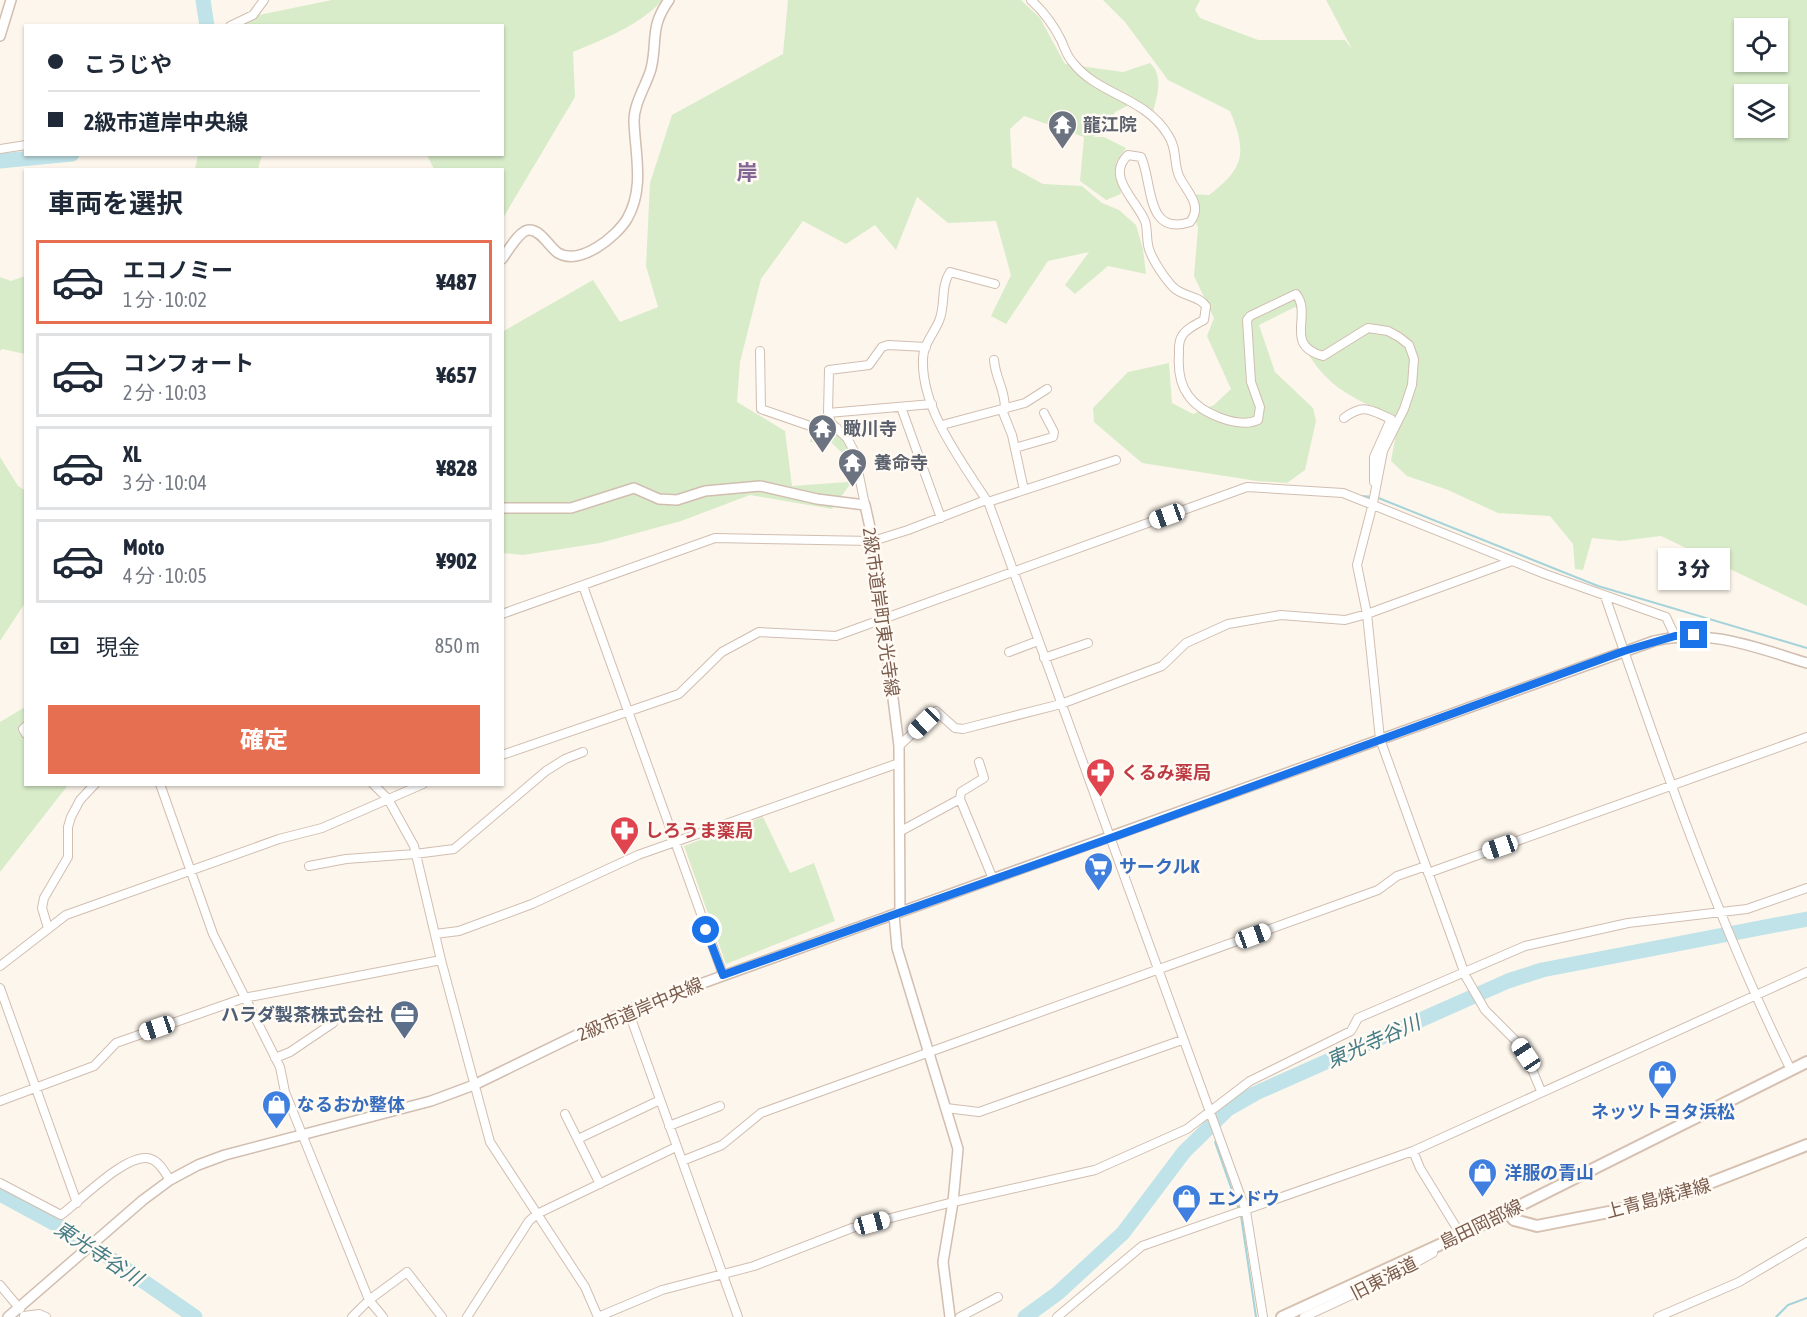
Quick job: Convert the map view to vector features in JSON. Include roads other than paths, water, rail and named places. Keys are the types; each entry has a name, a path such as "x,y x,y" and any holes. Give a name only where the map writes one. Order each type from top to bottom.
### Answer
{"main road":[{"name":"島田岡部線","path":"1282,1317 1507,1212 1807,1062"},
{"name":"上青島焼津線","path":"1507,1212 1514,1220 1537,1226 1614,1211 1699,1188 1807,1145"}],"street":[{"path":"0,36 10,0"},
{"path":"234,24 253,15 264,0"},
{"path":"504,256 523,232 531,230 559,254 578,255 612,238 627,219 639,171 635,113 651,68 658,15 669,0"},
{"path":"1031,0 1053,27 1075,66 1087,77 1141,107 1154,118 1173,144 1178,176 1194,202 1194,216 1190,222 1179,226 1170,225 1161,219 1154,209 1141,157 1128,155 1123,159 1120,166 1120,177 1127,195 1145,220 1149,249 1159,267 1173,287 1202,301 1206,306 1204,320 1182,334 1179,343 1181,381 1188,395 1199,406 1216,415 1242,423 1258,420 1260,407 1251,382 1247,320 1250,316 1296,294 1300,299 1300,335 1313,354 1323,356 1368,328 1388,331 1409,345 1414,359 1412,385 1404,408 1383,451 1373,503 1357,565 1360,589 1367,614 1380,740 1466,975 1485,1010 1518,1043 1541,1091"},
{"path":"0,149 24,145"},
{"path":"995,284 950,272 944,281 940,319 922,356 924,380 942,425 987,501 1108,839 1246,1211 1263,1317"},
{"path":"865,505 854,451 847,438 831,423 828,413 829,370 869,365 882,347 888,345 926,347"},
{"path":"760,351 762,409 816,428 837,429"},
{"path":"994,360 996,379 1005,392 1003,409 1016,448 1024,490"},
{"path":"942,425 1025,403 1047,389"},
{"path":"828,413 932,404"},
{"path":"901,407 941,518"},
{"path":"1344,418 1356,409 1364,408 1391,419 1374,457 1375,492"},
{"path":"1016,448 1053,436 1054,432 1044,413"},
{"path":"504,613 715,538 873,541 987,501 1116,460"},
{"name":"2級市道岸町東光寺線","path":"504,508 571,508 634,488 659,499 676,500 705,490 760,486 817,499 865,505 873,541 884,618 899,746 897,948 958,1149 954,1202 943,1262 950,1317"},
{"path":"504,754 680,694 722,652 759,632 836,636 1247,487 1343,493 1373,503 1512,561 1666,617 1675,636"},
{"path":"899,746 936,711 955,728 963,729 1061,704 1162,666 1185,643 1228,624 1281,615 1345,620 1512,561"},
{"path":"583,586 723,975"},
{"path":"1605,596 1719,912 1754,996 1791,1070"},
{"name":"2級市道岸中央線","path":"8,1317 23,1314 85,1252 142,1200 170,1180 225,1155 431,1101 474,1085 628,1010 1108,839 1624,651 1675,636 1694,635 1713,637 1807,663"},
{"path":"1009,652 1038,641"},
{"path":"1044,658 1088,643"},
{"path":"682,1161 722,1145 761,1113 1378,891 1397,876 1427,870 1674,786 1807,736"},
{"path":"309,866 346,859 454,849 546,771 565,759 583,752"},
{"path":"979,762 984,778 961,792 960,799 993,879"},
{"path":"435,934 459,932 532,904 638,855 899,763"},
{"path":"48,928 42,908 44,898 68,857 68,827 71,817 80,800 93,786"},
{"path":"161,786 192,869 213,934 275,1058 369,1300 383,1317"},
{"path":"374,786 388,799 414,846 441,960 490,1142 585,1287 598,1317 662,1290 723,1275 852,1228 1095,1170 1187,1129 1250,1082 1351,1030 1359,1018 1466,975 1525,946 1628,922 1747,909 1807,888"},
{"path":"0,966 66,915 279,839 322,828 418,786"},
{"path":"899,832 960,799"},
{"path":"0,1101 94,1066 116,1043 244,998 441,960"},
{"path":"1057,1317 1142,1246 1413,1151 1807,972"},
{"path":"0,988 76,1203"},
{"path":"628,1010 738,1317"},
{"path":"275,1058 290,1052 333,1023"},
{"path":"946,1108 979,1112 1182,1040"},
{"path":"578,1139 660,1100"},
{"path":"669,1126 720,1106"},
{"path":"565,1114 600,1184"},
{"path":"467,1317 529,1221 537,1214 676,1147"},
{"path":"1413,1151 1420,1168 1461,1234"},
{"path":"0,1183 62,1215 130,1159 151,1159 159,1164 170,1180"},
{"name":"旧東海道","path":"1304,1317 1388,1278 1461,1234"},
{"path":"1658,1317 1739,1282 1807,1242"},
{"path":"352,1317 369,1300 407,1272 442,1317"},
{"path":"0,1285 23,1314 39,1314 46,1317"},
{"path":"960,1317 998,1297"}],"waterway":[{"name":"東光寺谷川","path":"203,0 207,24"},
{"name":"東光寺谷川","path":"0,161 51,156"},
{"path":"1360,496 1376,497 1598,586 1807,648"},
{"name":"東光寺谷川","path":"1025,1317 1058,1293 1123,1233 1184,1152 1228,1109 1256,1093 1508,981 1542,970 1807,919"},
{"path":"1215,1142 1241,1216 1256,1317"},
{"name":"東光寺谷川","path":"0,1194 81,1238 195,1317"},
{"path":"1776,1317 1788,1305 1807,1298"}],"place":[{"name":"龍江院","path":"1062,150"},
{"name":"瞰川寺","path":"822,454"},
{"name":"養命寺","path":"853,488"},
{"name":"くるみ薬局","path":"1100,798"},
{"name":"しろうま薬局","path":"624,856"},
{"name":"サークルK","path":"1098,892"},
{"name":"ハラダ製茶株式会社","path":"404,1040"},
{"name":"ネッツトヨタ浜松","path":"1663,1100"},
{"name":"なるおか整体","path":"276,1130"},
{"name":"洋服の青山","path":"1483,1198"},
{"name":"エンドウ","path":"1187,1224"}],"district":[{"name":"岸","path":"747,172"}]}
